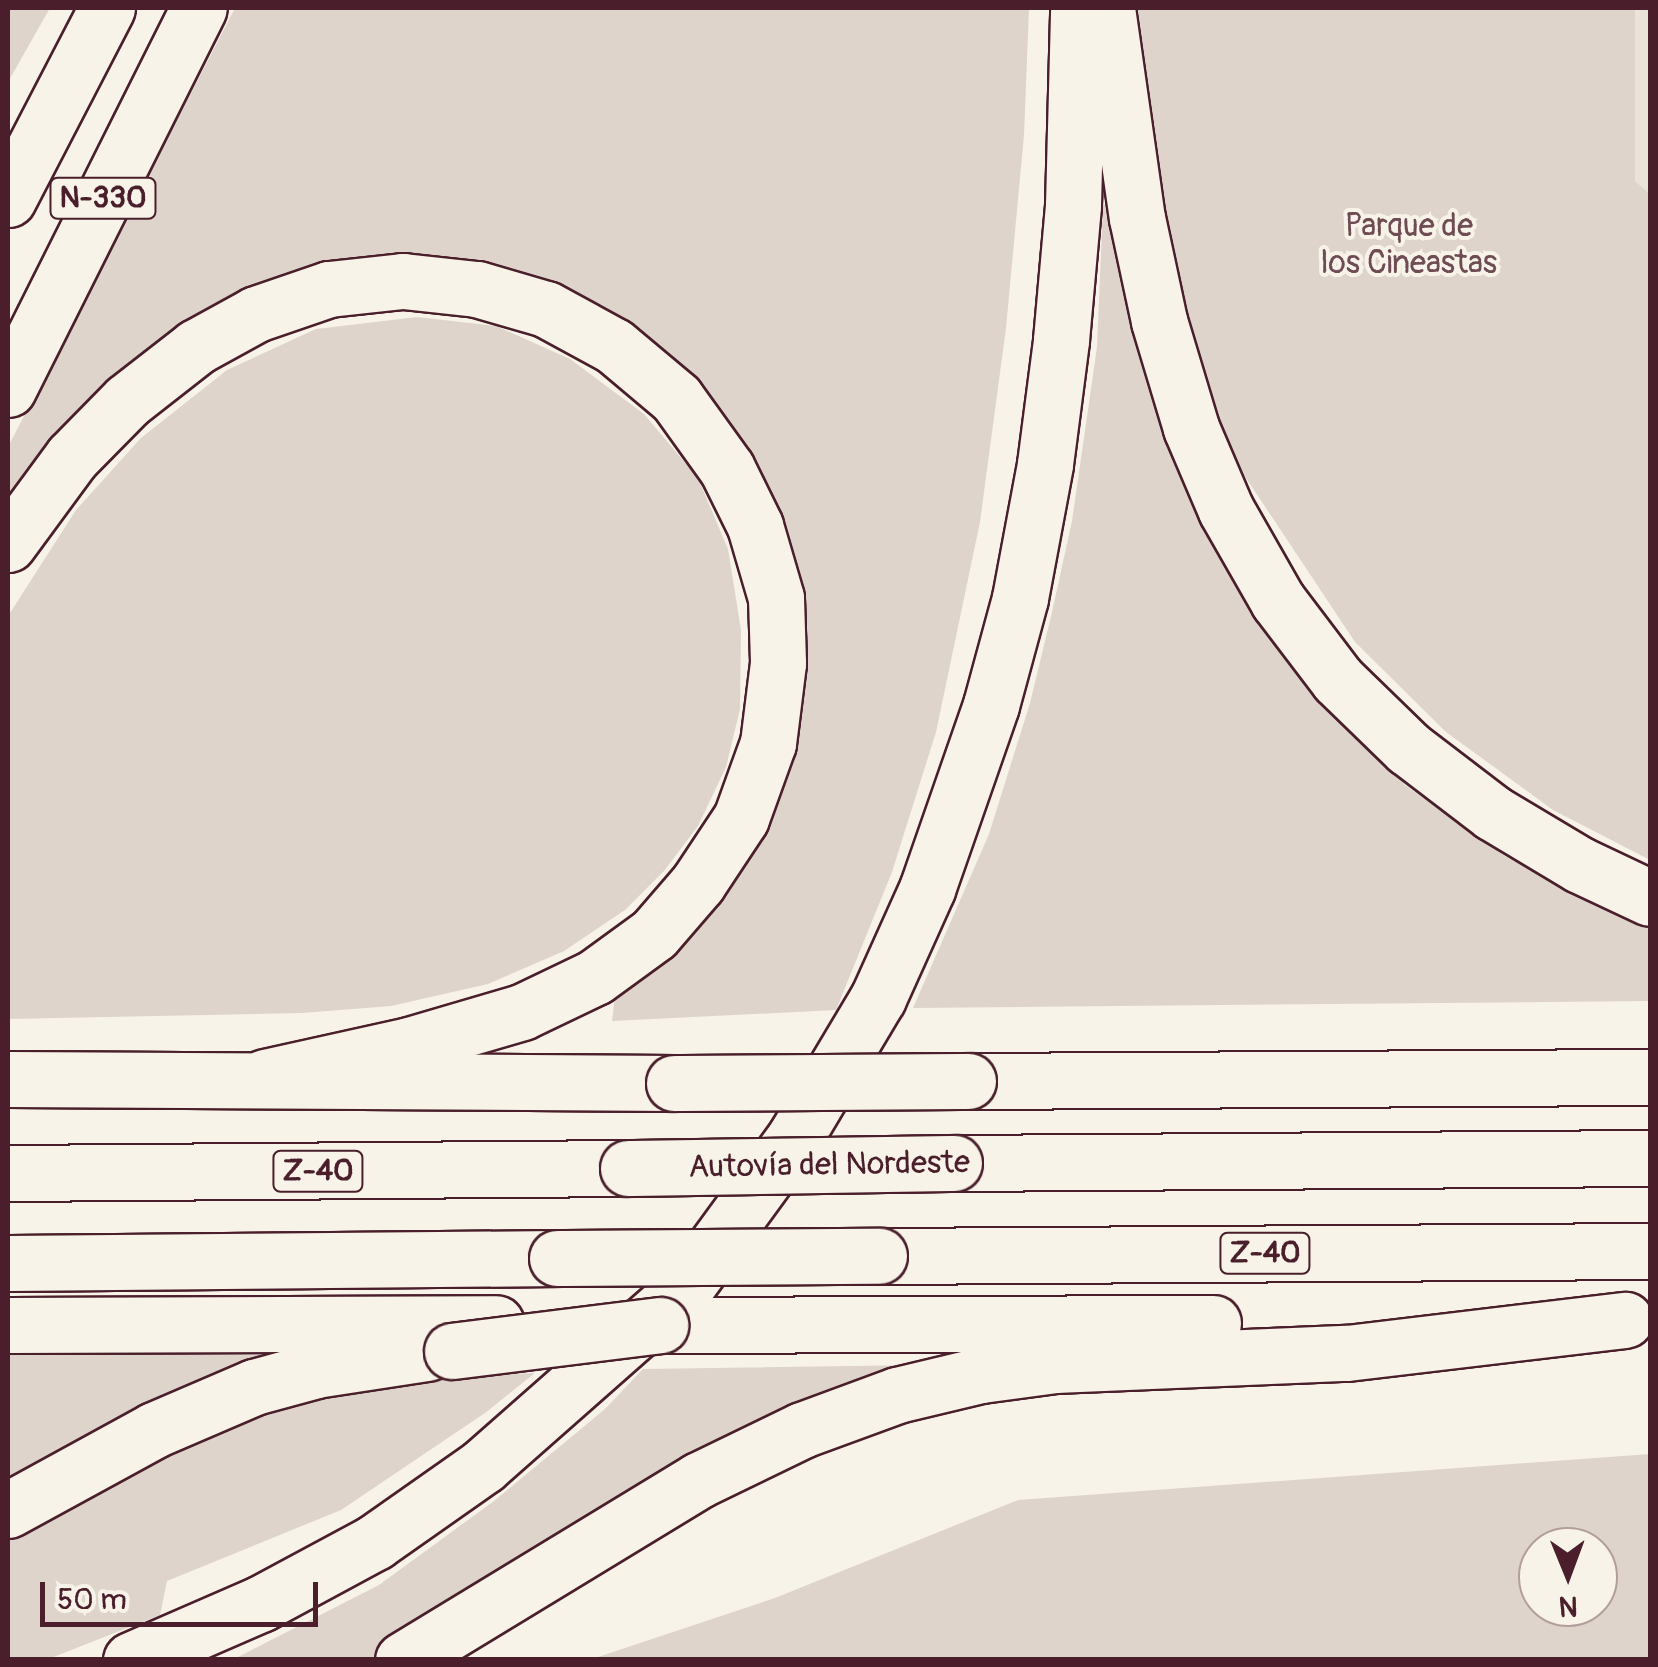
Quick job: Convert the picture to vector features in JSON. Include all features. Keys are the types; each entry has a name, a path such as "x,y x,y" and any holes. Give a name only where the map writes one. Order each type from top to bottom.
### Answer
{"highway":[{"name":"N-330","path":"8,199 107,8"},
{"name":"N-330","path":"8,389 199,8"},
{"path":"131,1660 260,1604 374,1542 483,1466 685,1288 795,1137 878,998 927,889 990,706 1020,598 1045,464 1061,340 1073,205 1078,8"},
{"path":"1107,8 1136,218 1159,321 1191,428 1226,510 1278,601 1338,680 1408,748 1492,813 1580,865 1650,898"},
{"path":"8,544 72,457 127,400 196,347 256,314 329,289 403,281 477,289 546,309 614,346 676,398 726,469 755,526 776,598 778,663 768,743 740,818 698,882 654,934 595,977 522,1012 409,1045 265,1077"},
{"path":"8,1079 265,1077 674,1083 1640,1077"},
{"name":"Autovía del Nordeste","path":"8,1173 1650,1158"},
{"name":"Z-40","path":"8,1264 1650,1250"},
{"path":"8,1326 474,1337 660,1324 820,1321 1638,1320"},
{"path":"403,1660 699,1480 802,1430 897,1395 981,1375 1054,1365 1346,1353 1638,1320"},
{"path":"8,1510 154,1430 254,1387 474,1337"}],"shaded area":[{"path":"1635,8 1650,8 1650,194 1635,181"}],"green space":[{"path":"8,8 50,8 8,82"},
{"path":"235,8 1029,8 1024,135 1006,328 980,522 936,732 892,872 836,1010 612,1021 616,989 689,930 794,570 769,488 730,422 668,358 336,265 8,514 8,447"},
{"name":"Parque de los Cineastas","path":"1138,8 1635,8 1635,181 1650,194 1650,860 1553,810 1446,732 1355,642 1244,475 1206,390 1156,207"},
{"path":"1103,205 1116,205 1322,697 1405,785 1506,857 1650,927 1650,1001 913,1008 989,834 1030,703 1052,612 1072,521 1097,347"},
{"path":"417,317 496,326 570,359 644,414 698,478 728,549 741,630 740,709 726,767 698,826 664,871 625,910 564,951 488,984 391,1006 302,1013 8,1019 8,616 76,510 141,438 227,370 316,329"},
{"path":"300,1349 8,1489 8,1355"},
{"path":"923,1365 491,1588 373,1659 232,1660 379,1585 494,1501 605,1409 643,1369"},
{"path":"535,1373 485,1413 341,1510 167,1581 160,1615 51,1658 8,1660 8,1539 193,1440 306,1398 395,1381"},
{"path":"1650,1454 1650,1659 592,1659 775,1598 1018,1500"}]}
